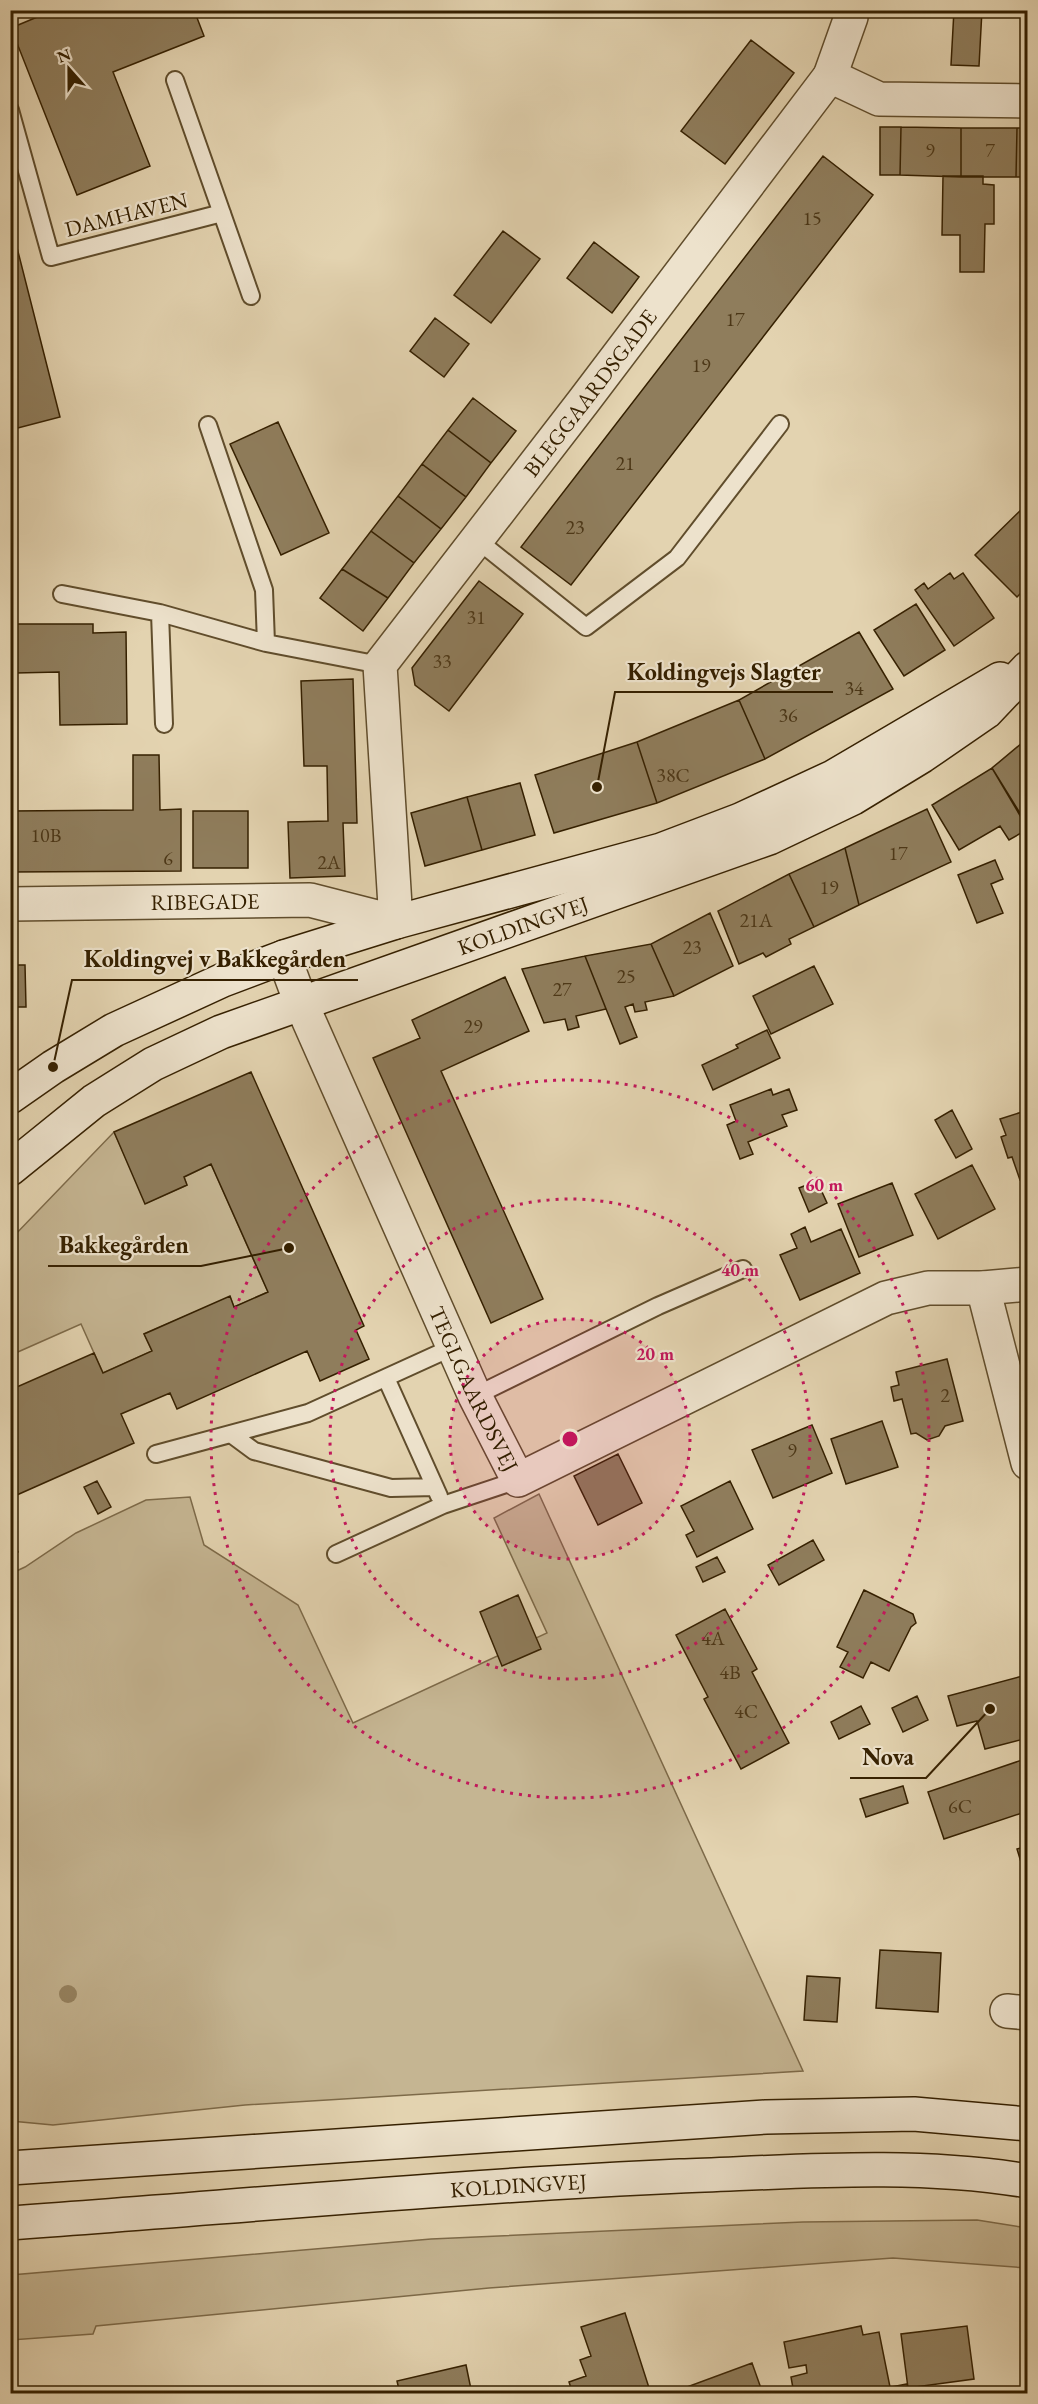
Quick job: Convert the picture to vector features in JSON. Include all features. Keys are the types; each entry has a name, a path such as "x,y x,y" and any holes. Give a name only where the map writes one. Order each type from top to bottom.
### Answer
{"main road":[{"name":"BLEGGAARDSGADE","path":"380,665 830,76 851,17 851,10"},
{"path":"830,76 879,99 1028,100"},
{"name":"KOLDINGVEJ","path":"10,1097 53,1067 114,1030 223,980 284,957 396,921 650,853 740,820 832,777 1028,663"},
{"path":"380,665 396,921"},
{"name":"KOLDINGVEJ","path":"10,1169 94,1101 153,1064 221,1032 769,838 853,798 922,756 986,712 1028,669"},
{"name":"RIBEGADE","path":"10,904 310,900 396,921"},
{"name":"TEGLGAARDSVEJ","path":"284,957 301,1003 453,1347 518,1480 886,1298 928,1288 983,1288 1028,1284"},
{"path":"983,1288 1028,1463"},
{"path":"10,2168 766,2116 914,2114 1028,2124"},
{"name":"KOLDINGVEJ","path":"10,2223 586,2180 838,2170 993,2175 1028,2181"}],"lane":[{"name":"DAMHAVEN","path":"175,80 251,296"},
{"name":"DAMHAVEN","path":"10,110 51,257 222,213"},
{"path":"476,539 586,627 677,558 780,424"},
{"path":"208,425 264,590 266,643"},
{"path":"62,594 160,612 266,643 380,665"},
{"path":"160,612 164,724"},
{"path":"475,1396 658,1306 743,1269"},
{"path":"156,1454 308,1413 453,1347"},
{"path":"386,1378 443,1505"},
{"path":"231,1434 254,1451 392,1488 435,1486"},
{"path":"336,1554 443,1505 518,1480"}],"shaded area":[{"path":"114,1132 146,1203 187,1185 184,1177 211,1164 268,1292 234,1307 230,1297 144,1334 152,1351 103,1373 81,1324 11,1355 11,1239"},
{"path":"539,1494 803,2071 245,2105 53,2125 11,2121 10,1574 25,1567 76,1533 146,1500 190,1497 204,1545 298,1605 353,1723 547,1633 494,1518"},
{"path":"977,2220 1027,2228 1027,2268 893,2258 489,2288 96,2326 93,2334 11,2340 11,2275 431,2239 803,2222"}],"building":[{"path":"54,10 194,10 204,36 113,72 150,166 77,195 11,28"},
{"path":"897,10 920,10 920,13 897,13"},
{"path":"954,10 982,10 979,66 951,65"},
{"path":"751,40 794,73 725,164 681,131"},
{"path":"880,127 901,127 900,175 880,175"},
{"path":"901,127 961,128 961,177 900,175"},
{"path":"961,128 1017,128 1016,177 961,177"},
{"path":"1017,128 1028,128 1028,177 1016,177"},
{"path":"823,156 873,195 571,585 521,547"},
{"path":"943,176 983,176 983,184 994,185 994,224 985,224 984,272 960,272 960,235 942,235"},
{"path":"10,220 60,417 10,430"},
{"path":"503,231 540,259 491,323 454,295"},
{"path":"594,242 639,277 612,313 567,278"},
{"path":"435,318 469,344 444,377 410,351"},
{"path":"473,398 516,431 491,463 448,430"},
{"path":"278,422 329,533 281,555 230,444"},
{"path":"448,430 491,463 466,497 422,464"},
{"path":"422,464 466,497 441,529 398,496"},
{"path":"398,496 441,529 414,563 371,531"},
{"path":"1028,503 1028,586 1017,597 975,555"},
{"path":"371,531 414,563 388,598 342,569"},
{"path":"342,569 388,598 363,631 320,598"},
{"path":"950,573 954,579 963,573 994,618 954,646 915,590 924,583 928,589"},
{"path":"479,581 523,614 449,711 415,685 412,668"},
{"path":"916,604 945,650 904,676 874,630"},
{"path":"16,624 93,624 93,633 126,632 127,724 60,725 59,672 16,673"},
{"path":"859,632 893,689 765,759 739,700"},
{"path":"353,679 357,823 343,823 345,876 290,878 288,822 328,821 327,766 304,766 301,681"},
{"path":"739,700 765,759 657,803 637,742"},
{"path":"1028,738 1028,826 992,768"},
{"path":"637,742 657,803 554,833 535,775"},
{"path":"133,755 159,755 160,810 181,809 181,871 10,872 10,811 133,810"},
{"path":"992,768 1028,829 1009,840 1000,826 959,850 932,805"},
{"path":"520,783 535,835 482,850 467,797"},
{"path":"467,797 482,850 425,866 411,813"},
{"path":"927,809 951,862 859,905 845,848"},
{"path":"193,811 248,811 248,868 193,868"},
{"path":"845,848 859,905 814,927 789,874"},
{"path":"995,860 1003,879 991,884 1003,913 977,923 958,875"},
{"path":"789,874 814,927 789,939 791,944 766,957 763,953 739,964 718,911"},
{"path":"710,913 733,966 674,996 651,944"},
{"path":"651,944 674,996 645,1002 647,1010 635,1012 633,1004 625,1007 637,1037 620,1044 585,956"},
{"path":"585,956 606,1009 576,1016 579,1027 568,1030 565,1019 544,1023 522,969"},
{"path":"10,965 25,965 26,1007 10,1007"},
{"path":"814,966 833,1004 771,1034 753,996"},
{"path":"505,977 529,1031 441,1071 543,1299 491,1323 373,1058 420,1038 412,1020"},
{"path":"767,1030 780,1058 713,1090 702,1065 738,1048 736,1045"},
{"path":"251,1072 364,1326 356,1330 369,1359 320,1381 307,1351 177,1409 170,1393 121,1414 134,1443 10,1498 10,1390 94,1353 103,1373 152,1351 144,1334 230,1296 234,1307 268,1292 211,1164 184,1177 187,1185 145,1204 114,1132"},
{"path":"771,1089 773,1095 789,1089 797,1110 782,1115 787,1126 748,1142 753,1154 740,1159 727,1125 736,1121 730,1105"},
{"path":"952,1110 972,1149 956,1158 935,1120"},
{"path":"1028,1110 1028,1177 1020,1180 1012,1157 1008,1158 1001,1137 1006,1135 1000,1119"},
{"path":"972,1165 995,1209 938,1239 915,1194"},
{"path":"817,1181 827,1203 809,1212 799,1188"},
{"path":"892,1183 913,1235 859,1257 838,1204"},
{"path":"805,1227 811,1242 841,1229 860,1273 800,1300 780,1255 797,1248 791,1234"},
{"path":"947,1359 963,1421 945,1426 939,1436 927,1440 916,1433 911,1434 902,1399 894,1401 891,1387 899,1385 896,1372"},
{"path":"882,1421 898,1467 846,1484 831,1439"},
{"path":"812,1425 832,1473 773,1498 752,1450"},
{"path":"618,1454 642,1503 598,1525 574,1476"},
{"path":"97,1481 111,1507 98,1514 84,1487"},
{"path":"730,1481 753,1529 697,1557 686,1535 694,1531 681,1506"},
{"path":"10,1535 18,1552 10,1556"},
{"path":"813,1540 824,1560 779,1585 768,1565"},
{"path":"717,1557 725,1572 703,1582 696,1567"},
{"path":"864,1590 913,1614 916,1623 911,1627 889,1671 871,1662 863,1678 840,1667 848,1652 837,1647"},
{"path":"518,1595 541,1649 502,1666 480,1612"},
{"path":"725,1609 757,1669 752,1672 789,1743 741,1769 704,1699 708,1697 676,1635"},
{"path":"1026,1675 1028,1738 985,1749 977,1721 957,1726 948,1696"},
{"path":"917,1696 928,1720 903,1732 892,1708"},
{"path":"861,1706 870,1724 839,1739 831,1722"},
{"path":"1028,1758 1028,1811 944,1839 928,1792"},
{"path":"903,1786 908,1803 866,1817 860,1799"},
{"path":"1028,1846 1028,1885 1017,1849"},
{"path":"880,1950 941,1953 938,2012 876,2008"},
{"path":"807,1976 840,1978 837,2022 804,2020"},
{"path":"625,2313 651,2394 573,2394 569,2382 586,2376 580,2360 591,2356 581,2327"},
{"path":"861,2326 863,2335 879,2332 890,2387 859,2394 794,2394 791,2377 807,2373 806,2365 789,2368 784,2342"},
{"path":"967,2326 974,2379 908,2388 901,2334"},
{"path":"752,2363 763,2394 676,2394 676,2391"},
{"path":"466,2365 472,2394 400,2394 397,2381"},
{"path":"907,2384 909,2394 872,2394 871,2391"}],"place":[{"name":"Koldingvejs Slagter","path":"597,787"},
{"name":"Koldingvej v Bakkegården","path":"53,1067"},
{"name":"Bakkegården","path":"289,1248"},
{"name":"Nova","path":"990,1709"}]}
